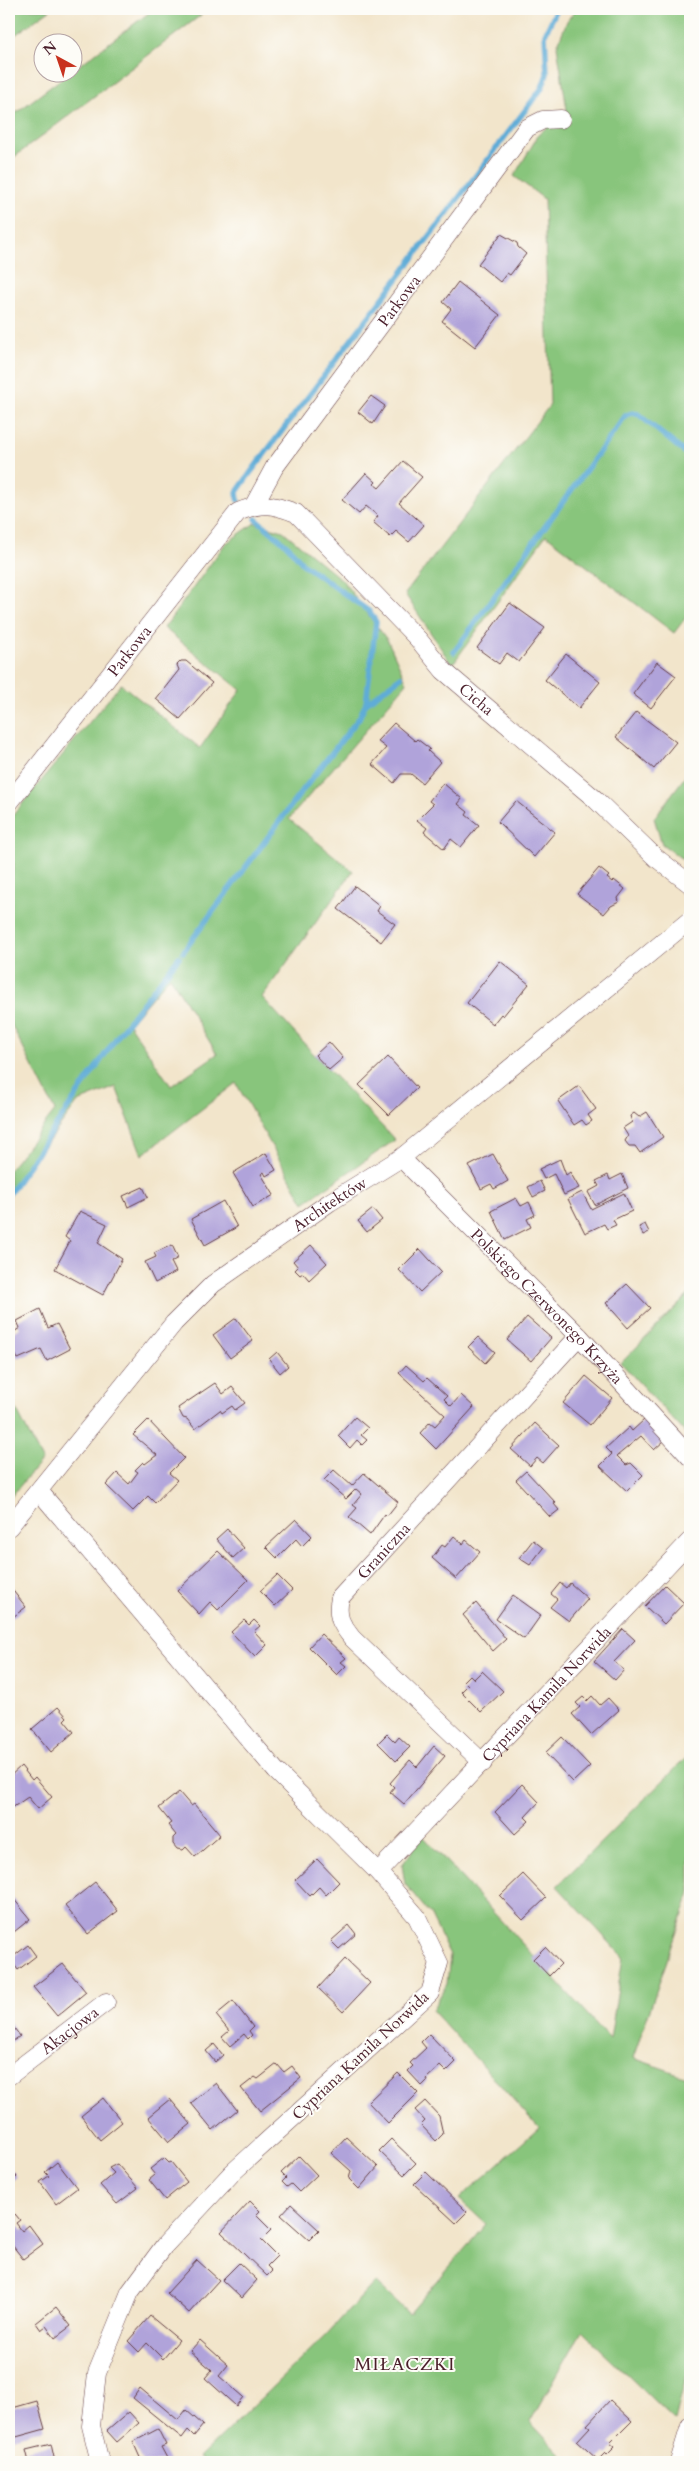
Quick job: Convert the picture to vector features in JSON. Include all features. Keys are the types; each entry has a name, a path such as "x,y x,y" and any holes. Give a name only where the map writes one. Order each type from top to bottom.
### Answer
{"street":[{"name":"Parkowa","path":"9,803 238,512 254,505 274,468 528,128 543,120 561,119"},
{"name":"Cicha","path":"254,505 275,505 296,513 418,639 444,672 595,799 656,857 690,884"},
{"name":"Architektów","path":"9,1527 174,1323 213,1284 330,1202 401,1158 690,920"},
{"name":"Polskiego Czerwonego Krzyża","path":"401,1158 579,1336 690,1457"},
{"name":"Graniczna","path":"483,1763 352,1638 339,1622 338,1609 340,1598 579,1336"},
{"path":"39,1491 276,1770 378,1872"},
{"name":"Cypriana Kamila Norwida","path":"100,2462 90,2426 97,2373 130,2292 164,2246 232,2172 430,1993 439,1963 417,1917 378,1872 483,1763 690,1541"},
{"name":"Akacjowa","path":"9,2076 106,2002"},
{"path":"679,2462 690,2426"}],"green space":[{"path":"9,9 51,9 15,35 9,26"},
{"path":"154,9 209,9 9,161 9,118 57,82 82,82 82,63"},
{"path":"576,9 690,9 690,612 674,633 546,535 452,665 405,594 550,405 544,199 514,176 539,134 567,110 557,46 567,21"},
{"path":"255,523 283,531 343,581 388,641 407,683 289,819 353,871 262,997 395,1140 304,1203 236,1083 142,1155 116,1087 78,1102 9,1194 9,1170 55,1111 9,1020 9,890 14,864 9,854 9,820 121,684 200,748 241,690 164,628 225,544","holes":["170,976 217,1054 171,1086 129,1024"]},
{"path":"690,770 690,865 662,844 654,818"},
{"path":"690,1293 690,1438 621,1363"},
{"path":"9,1395 42,1460 9,1499"},
{"path":"690,1754 690,1894 633,2058 690,2078 690,2361 675,2421 582,2331 530,2422 568,2462 204,2462 199,2458 326,2335 375,2282 409,2314 486,2224 459,2199 539,2128 432,2010 447,1984 450,1955 430,1914 405,1884 402,1865 423,1836 610,2039 623,1957 557,1886"}],"building":[{"path":"501,234 517,243 518,247 526,254 510,275 507,273 500,282 478,264"},
{"path":"458,282 500,315 475,347 442,321 451,309 443,302"},
{"path":"371,396 385,406 373,424 358,412"},
{"path":"403,461 422,477 399,503 424,525 409,542 396,531 390,537 373,522 378,516 366,506 359,514 342,500 366,473 376,482 374,484 379,488"},
{"path":"510,603 545,628 519,662 507,653 499,664 477,648"},
{"path":"566,654 600,682 579,708 545,680"},
{"path":"181,661 186,661 212,683 180,719 156,699 179,670 177,665"},
{"path":"657,662 676,676 651,708 633,694"},
{"path":"636,712 676,742 654,769 616,737"},
{"path":"394,723 415,741 417,739 430,749 428,751 440,762 422,783 411,774 401,774 394,783 372,764 386,748 377,741"},
{"path":"443,783 462,799 458,804 468,812 466,815 479,825 461,847 451,839 444,849 424,832 427,828 417,820 433,804 429,801"},
{"path":"516,801 555,832 534,857 498,822"},
{"path":"599,868 609,876 607,878 612,882 614,880 625,889 618,898 619,902 611,906 604,914 577,894"},
{"path":"355,886 380,906 377,911 395,924 381,942 338,909"},
{"path":"500,961 529,984 503,1016 501,1014 493,1024 467,1003"},
{"path":"329,1042 343,1058 329,1070 315,1055"},
{"path":"388,1057 417,1088 389,1115 359,1085"},
{"path":"579,1086 596,1109 588,1115 592,1121 586,1125 582,1120 574,1125 558,1101"},
{"path":"647,1112 663,1137 640,1153 635,1146 629,1146 625,1141 628,1136 623,1128 632,1122 630,1116 634,1113 639,1117"},
{"path":"266,1153 276,1170 266,1176 264,1172 261,1174 274,1195 253,1207 233,1173"},
{"path":"493,1154 508,1181 494,1189 491,1184 481,1189 469,1166"},
{"path":"560,1159 566,1175 570,1172 579,1188 564,1195 554,1174 544,1179 539,1169"},
{"path":"622,1174 628,1188 595,1205 588,1192 599,1186 596,1181 608,1175 610,1180"},
{"path":"540,1181 545,1191 533,1197 528,1187"},
{"path":"143,1187 148,1197 128,1207 123,1196"},
{"path":"582,1192 591,1209 624,1193 632,1211 613,1220 616,1225 607,1229 604,1224 585,1233 568,1199"},
{"path":"516,1198 521,1206 529,1202 535,1215 527,1219 531,1227 505,1240 491,1211"},
{"path":"223,1201 237,1227 205,1245 191,1219"},
{"path":"373,1209 382,1220 367,1232 358,1221"},
{"path":"80,1211 107,1224 98,1243 122,1259 103,1295 55,1269 70,1241 65,1237"},
{"path":"645,1224 649,1232 643,1235 639,1227"},
{"path":"172,1245 178,1258 171,1262 176,1272 155,1283 145,1262 156,1257 154,1253"},
{"path":"311,1245 327,1263 309,1280 303,1273 300,1275 295,1270 298,1267 293,1261"},
{"path":"420,1249 441,1272 420,1292 399,1270"},
{"path":"627,1284 650,1308 628,1328 606,1303"},
{"path":"40,1309 48,1328 57,1324 70,1349 47,1361 41,1349 18,1359 9,1343 9,1335 20,1328 17,1321"},
{"path":"527,1317 551,1338 531,1361 507,1340"},
{"path":"236,1318 253,1341 230,1358 213,1335"},
{"path":"478,1337 495,1352 485,1363 468,1347"},
{"path":"277,1352 288,1366 280,1373 269,1359"},
{"path":"406,1365 424,1381 427,1378 447,1396 444,1399 451,1406 461,1395 474,1407 436,1449 420,1433 430,1422 435,1426 445,1415 399,1373"},
{"path":"586,1376 612,1398 590,1425 563,1403"},
{"path":"215,1383 223,1394 232,1387 245,1403 235,1410 232,1406 222,1413 220,1410 195,1429 187,1419 183,1418 178,1408"},
{"path":"355,1417 368,1428 361,1435 367,1440 362,1445 357,1440 350,1448 338,1436"},
{"path":"645,1419 665,1440 654,1450 641,1436 617,1456 626,1465 631,1463 643,1475 627,1491 600,1466 612,1454 606,1448 629,1427 632,1431"},
{"path":"148,1420 184,1458 169,1473 177,1480 155,1503 148,1496 133,1511 106,1485 117,1473 129,1484 138,1472 135,1470 143,1462 145,1464 157,1455 133,1435"},
{"path":"535,1423 559,1445 543,1463 537,1458 530,1466 511,1449"},
{"path":"334,1470 352,1486 364,1473 398,1502 387,1516 385,1514 370,1535 349,1517 357,1508 353,1505 362,1494 356,1489 346,1499 324,1480"},
{"path":"526,1471 556,1503 554,1504 559,1510 550,1517 516,1480"},
{"path":"296,1519 312,1536 302,1546 296,1539 277,1558 266,1547"},
{"path":"227,1529 244,1548 233,1558 216,1539"},
{"path":"454,1536 463,1544 466,1540 480,1552 456,1579 432,1558 442,1545 445,1547"},
{"path":"533,1540 543,1548 530,1565 519,1558"},
{"path":"218,1551 248,1580 218,1610 210,1602 199,1614 177,1591"},
{"path":"277,1575 292,1590 275,1606 260,1591"},
{"path":"560,1583 566,1588 570,1583 588,1599 569,1621 550,1607 557,1599 551,1594"},
{"path":"665,1585 684,1603 664,1624 645,1606"},
{"path":"9,1586 26,1607 9,1620"},
{"path":"513,1595 541,1615 524,1639 496,1619"},
{"path":"476,1603 506,1639 493,1651 463,1615"},
{"path":"244,1620 249,1625 254,1620 260,1626 254,1631 267,1645 255,1657 231,1632"},
{"path":"623,1629 635,1640 614,1662 624,1670 615,1680 594,1661"},
{"path":"321,1634 346,1658 341,1662 346,1666 337,1675 309,1647"},
{"path":"482,1671 503,1691 481,1712 461,1692 468,1685 464,1681 470,1675 474,1679"},
{"path":"592,1696 600,1705 608,1698 619,1710 591,1735 572,1714 580,1707 576,1703 583,1697 587,1701"},
{"path":"58,1707 67,1717 64,1720 74,1732 51,1752 32,1729"},
{"path":"387,1734 395,1742 399,1737 410,1747 396,1761 378,1743"},
{"path":"562,1737 590,1766 573,1782 545,1753"},
{"path":"434,1746 445,1756 404,1804 390,1792 394,1787 390,1783 410,1760 417,1767"},
{"path":"21,1766 32,1780 35,1777 52,1797 38,1809 28,1797 9,1810 9,1777"},
{"path":"522,1784 539,1802 525,1817 529,1821 515,1834 495,1812"},
{"path":"179,1792 191,1806 194,1804 220,1835 195,1857 186,1847 183,1850 177,1849 173,1844 173,1838 176,1835 168,1825 171,1823 159,1808"},
{"path":"317,1859 339,1882 326,1895 319,1887 310,1896 295,1880"},
{"path":"523,1874 546,1898 523,1920 500,1896"},
{"path":"95,1882 118,1911 88,1934 65,1906"},
{"path":"9,1893 30,1919 9,1936"},
{"path":"349,1925 356,1934 339,1949 331,1941"},
{"path":"28,1945 36,1956 18,1970 10,1959"},
{"path":"545,1947 561,1964 549,1976 533,1959"},
{"path":"345,1959 370,1983 343,2012 318,1988"},
{"path":"63,1964 86,1992 57,2016 33,1987"},
{"path":"233,2001 253,2027 249,2031 252,2035 248,2039 244,2034 230,2046 222,2037 229,2031 216,2015"},
{"path":"9,2021 20,2036 9,2044"},
{"path":"429,2034 456,2062 446,2072 440,2066 426,2079 427,2081 422,2086 408,2071 413,2066 410,2063 426,2048 421,2042"},
{"path":"214,2044 223,2055 215,2062 206,2051"},
{"path":"277,2064 284,2072 292,2066 301,2078 260,2111 241,2088 255,2077 258,2079"},
{"path":"398,2073 418,2093 388,2123 368,2102"},
{"path":"216,2083 237,2110 213,2130 191,2103"},
{"path":"103,2098 122,2122 100,2140 81,2116"},
{"path":"170,2099 191,2124 169,2142 148,2117"},
{"path":"425,2101 439,2116 443,2134 436,2141 421,2125 425,2121 415,2110"},
{"path":"346,2137 378,2167 359,2189 349,2179 351,2171 331,2153"},
{"path":"391,2139 416,2163 404,2175 379,2151"},
{"path":"299,2156 317,2175 299,2192 291,2184 287,2187 282,2182 286,2178 281,2173"},
{"path":"164,2158 169,2163 171,2162 187,2182 165,2200 149,2180 155,2175 150,2169"},
{"path":"57,2162 77,2188 56,2204 40,2182 49,2176 45,2172"},
{"path":"117,2164 138,2188 117,2204 100,2185 114,2173 109,2168"},
{"path":"9,2166 17,2177 9,2183"},
{"path":"426,2172 467,2212 456,2223 414,2184"},
{"path":"250,2201 260,2211 256,2215 271,2230 261,2240 277,2256 267,2266 272,2271 267,2276 221,2232"},
{"path":"291,2204 319,2230 309,2240 281,2215"},
{"path":"15,2214 20,2220 16,2223 22,2231 29,2225 43,2244 23,2259 9,2241 9,2215 11,2217"},
{"path":"197,2260 219,2280 189,2313 167,2293"},
{"path":"239,2263 257,2280 241,2298 222,2280"},
{"path":"56,2307 71,2326 55,2338 46,2326 41,2330 36,2323"},
{"path":"150,2316 179,2340 163,2359 147,2343 139,2352 128,2341"},
{"path":"200,2340 228,2365 219,2376 243,2397 236,2406 205,2378 212,2370 190,2351"},
{"path":"140,2388 178,2420 186,2410 203,2425 194,2436 188,2430 182,2438 133,2398"},
{"path":"610,2400 632,2421 610,2443 615,2447 598,2460 577,2441 590,2427 587,2425"},
{"path":"37,2401 45,2429 9,2439 9,2409"},
{"path":"129,2412 139,2423 117,2442 107,2431"},
{"path":"158,2429 166,2445 161,2447 169,2462 142,2462 133,2442"},
{"path":"51,2444 55,2462 29,2462 26,2450"}],"waterway":[{"path":"238,500 237,492 251,472 542,88 547,74 545,34 557,9"},
{"path":"454,652 626,415 638,414 690,457"},
{"path":"183,952 299,795 359,718 366,703 376,622 370,612 303,564 289,547 256,519"},
{"path":"366,703 401,677"},
{"path":"9,1194 121,1031 179,957"}],"district":[{"name":"MIŁACZKI","path":"405,2364"}]}
